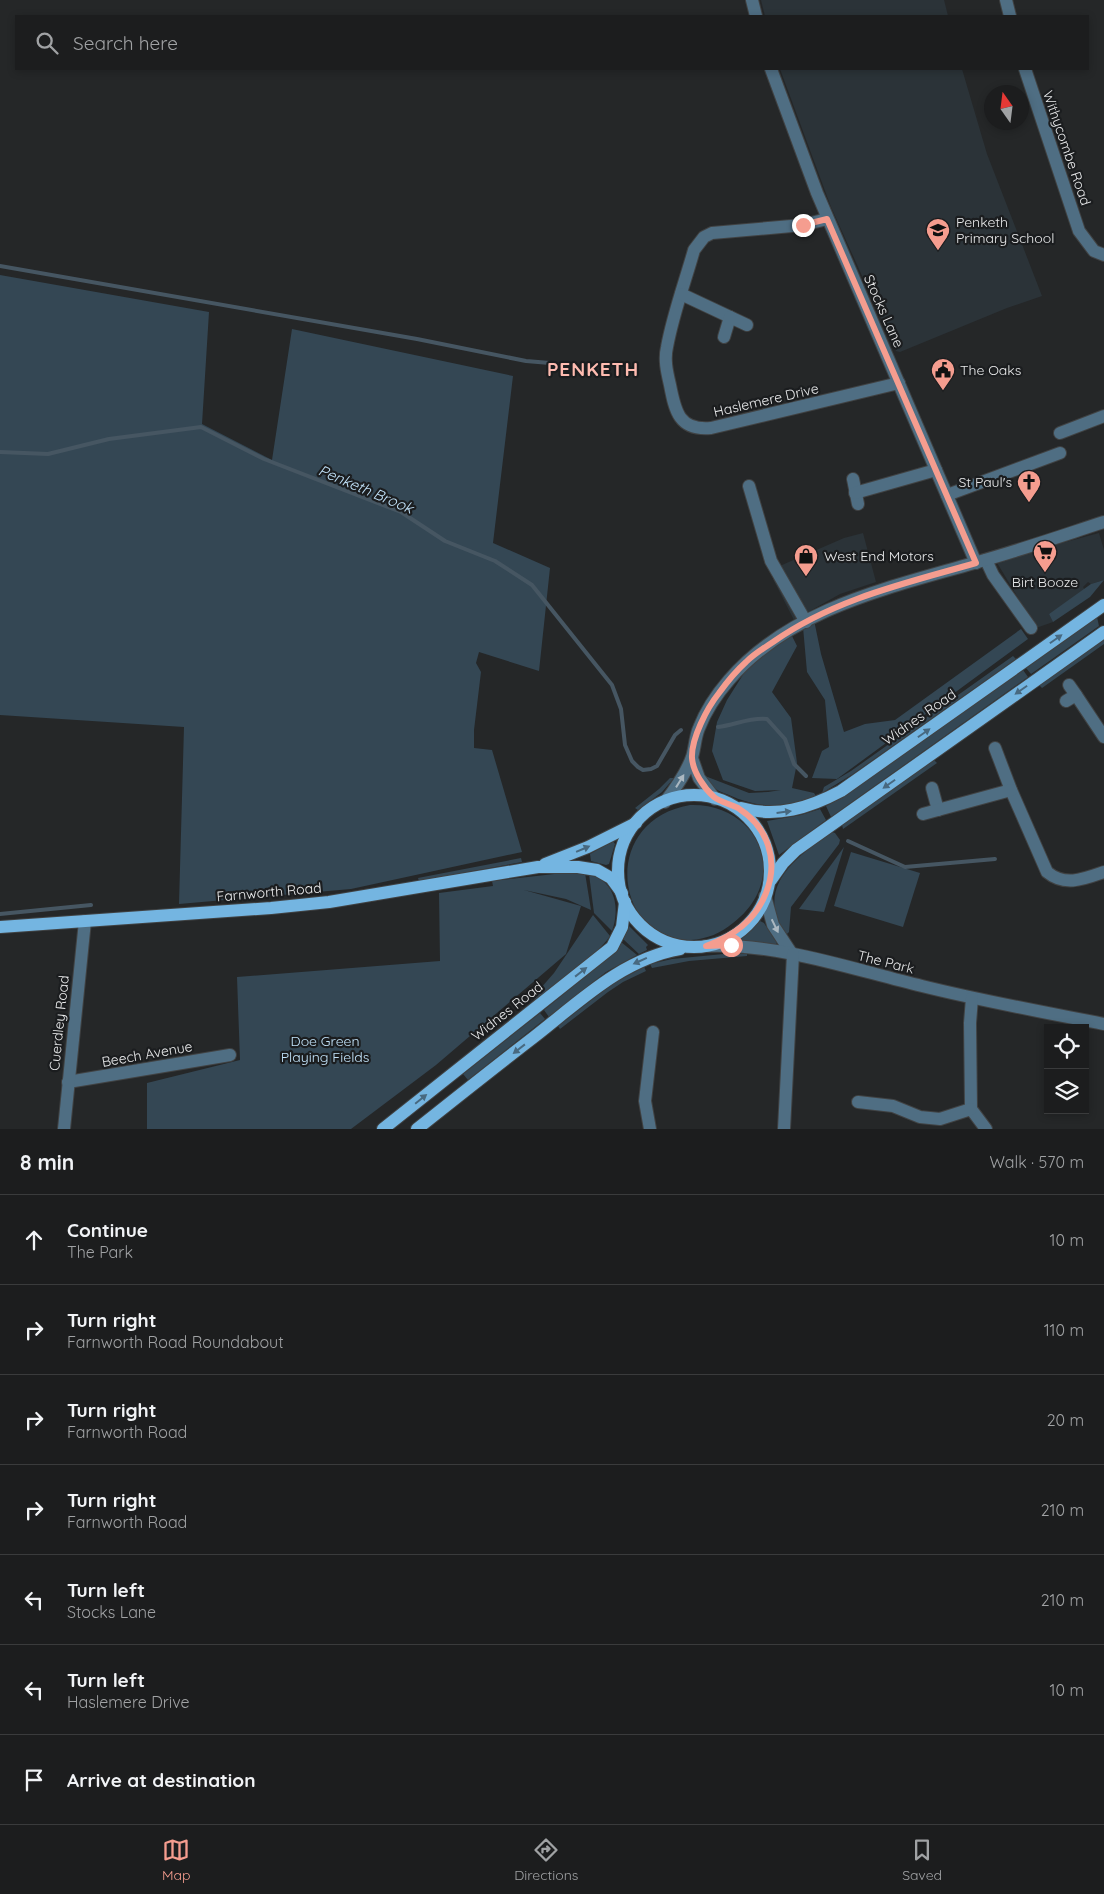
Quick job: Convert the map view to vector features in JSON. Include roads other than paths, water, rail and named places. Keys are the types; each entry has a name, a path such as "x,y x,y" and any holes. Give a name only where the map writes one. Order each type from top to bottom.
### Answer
{"main road":[{"name":"Widnes Road","path":"736,807 765,813 794,810 818,803 841,791 1104,605"},
{"path":"417,1129 607,980 624,969 655,955 706,946 722,940 745,925 760,907 771,880 784,862 796,850 1104,632"},
{"path":"687,948 666,944 649,935 639,925 623,897 618,875 620,858 628,837 640,820 649,812 665,802 691,796 715,798 736,807 755,822 768,844 772,868 771,880"},
{"name":"Farnworth Road","path":"538,867 588,847 640,820"},
{"name":"Farnworth Road","path":"0,927 271,908 329,902 538,867 578,867 598,870 611,878 623,897"},
{"name":"Widnes Road","path":"383,1129 612,947 622,927 623,897"}],"street":[{"path":"752,0 756,15"},
{"path":"1006,0 1010,15"},
{"name":"Stocks Lane","path":"771,70 827,219 947,495 981,562 993,575 1031,628"},
{"name":"Withycombe Road","path":"1025,70 1080,231 1094,250 1104,255"},
{"name":"Haslemere Drive","path":"827,219 803,225 721,232 704,237 694,250 665,358 677,412 686,424 702,429 711,428 899,383"},
{"path":"681,294 747,325"},
{"path":"724,337 730,317"},
{"path":"1060,433 1104,416"},
{"path":"947,495 1060,453"},
{"path":"853,479 856,498 936,470"},
{"path":"749,486 771,561 806,622"},
{"path":"665,802 681,780 692,758 698,729 709,706 746,661 786,633 850,600 981,562 1104,522"},
{"path":"1070,693 1104,737"},
{"path":"995,748 1044,866 1052,876 1064,881 1070,881 1104,872"},
{"path":"692,758 698,778 715,798"},
{"path":"932,788 938,810"},
{"path":"923,814 1011,790"},
{"path":"765,896 773,924 793,954 784,1129"},
{"name":"Cuerdley Road","path":"64,1129 85,921"},
{"name":"The Park","path":"706,946 731,945 793,954 972,998 1104,1024"},
{"path":"972,998 970,1032 971,1109 986,1129"},
{"path":"650,1129 645,1101 652,1032"},
{"name":"Beech Avenue","path":"68,1082 230,1055"},
{"path":"858,1102 893,1106 920,1117 940,1119 971,1109"}],"waterway":[{"path":"0,266 417,339 526,361 550,363 565,368"},
{"name":"Penketh Brook","path":"0,452 48,454 109,439 201,427 264,459 401,512 445,541 495,561 532,585 612,685 621,709 625,745 632,761 638,767 643,770 657,766 675,735 681,730"},
{"name":"Penketh Brook","path":"718,727 755,719 767,719 785,739 794,764 806,776"},
{"name":"Penketh Brook","path":"848,841 905,867 995,859"},
{"path":"0,914 91,905"}],"place":[{"name":"Penketh Primary School","path":"938,251"},
{"name":"The Oaks","path":"943,391"},
{"name":"St Paul's","path":"1029,503"},
{"name":"Birt Booze","path":"1045,573"},
{"name":"West End Motors","path":"806,577"}],"district":[{"name":"PENKETH","path":"593,369"}],"park label":[{"name":"Doe Green Playing Fields","path":"325,1050"}]}
